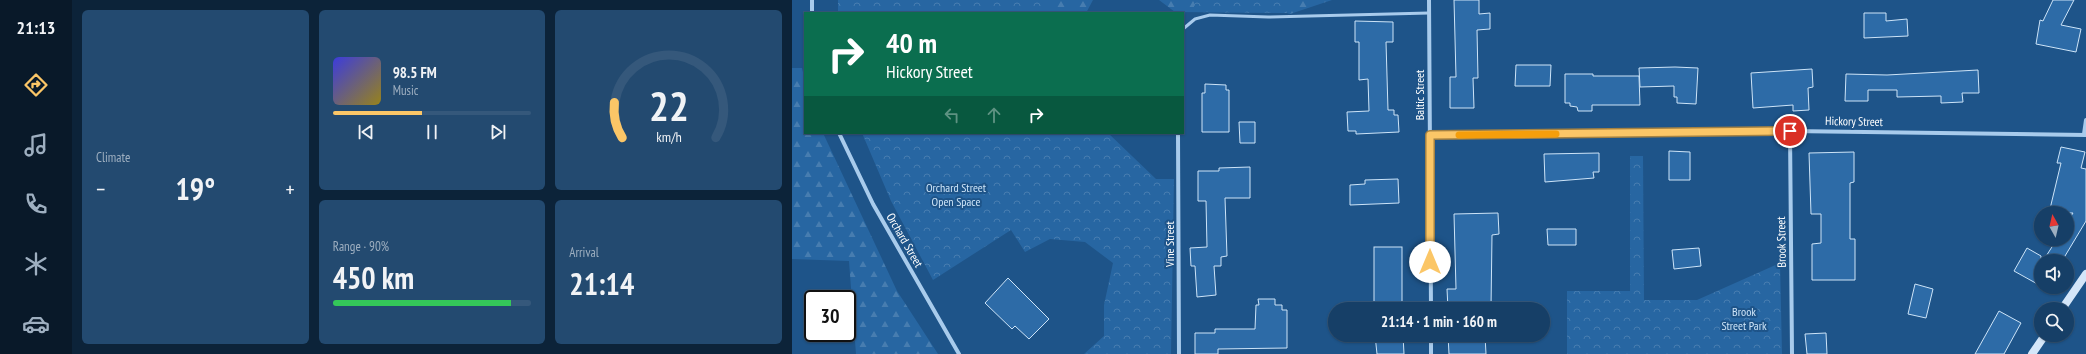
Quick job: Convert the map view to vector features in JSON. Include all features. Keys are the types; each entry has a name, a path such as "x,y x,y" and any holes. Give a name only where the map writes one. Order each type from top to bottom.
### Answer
{"street":[{"path":"812,0 812,12"},
{"name":"Baltic Street","path":"1429,0 1431,302"},
{"path":"2085,135 2086,120"},
{"name":"Hickory Street","path":"1430,135 1790,131 2085,135"},
{"name":"Brook Street","path":"1790,131 1792,354"},
{"name":"Orchard Street","path":"839,134 873,204 959,354"},
{"name":"Vine Street","path":"1178,134 1179,354"},
{"path":"2067,302 2086,274"},
{"path":"1431,342 1431,354"},
{"path":"2032,354 2040,342"}],"lane":[{"path":"1184,27 1195,19 1210,15 1268,17 1429,13"}],"green space":[{"path":"838,0 1045,0 1045,12 838,12"},
{"path":"939,0 1093,0 1087,12 993,12"},
{"path":"1159,0 1332,0 1290,14 1175,12"},
{"path":"1194,0 1287,0 1287,13 1194,12"},
{"path":"792,68 802,68 804,77 804,134 823,134 897,291 938,354 856,354 856,290 851,290 849,261 792,259"},
{"name":"Orchard Street Open Space","path":"862,134 1109,134 1156,179 1174,179 1171,354 1084,354 1104,336 1104,305 1113,263 1085,242 1050,239 1025,252 1011,230 933,280 891,201"},
{"name":"Brook Street Park","path":"1630,156 1643,156 1644,300 1697,300 1780,263 1782,354 1567,354 1567,291 1630,291"}],"building":[{"path":"1454,0 1479,0 1479,14 1490,13 1490,29 1477,30 1478,78 1473,78 1474,108 1450,108 1450,77 1456,77"},
{"path":"2053,0 2074,0 2061,25 2081,29 2076,52 2036,44 2040,20 2043,21"},
{"path":"1864,13 1886,13 1886,21 1907,19 1908,36 1864,38"},
{"path":"1355,21 1393,22 1393,42 1386,42 1388,110 1394,110 1394,115 1398,115 1399,132 1356,134 1356,131 1348,131 1347,112 1369,111 1368,79 1359,80 1359,42 1355,42"},
{"path":"1516,65 1551,65 1550,86 1515,86"},
{"path":"1639,68 1698,68 1696,104 1677,103 1677,97 1674,97 1674,86 1640,87"},
{"path":"1812,69 1813,87 1808,88 1809,110 1793,111 1793,105 1753,108 1751,73"},
{"path":"1978,70 1979,93 1962,93 1963,102 1941,103 1941,96 1897,97 1897,90 1868,90 1868,101 1845,101 1846,74 1887,75"},
{"path":"1565,74 1593,74 1593,76 1639,76 1640,105 1592,105 1592,111 1578,111 1577,107 1570,106 1570,103 1565,103"},
{"path":"1205,84 1226,85 1226,90 1229,90 1229,132 1202,132 1202,93 1205,93"},
{"path":"1239,122 1255,122 1255,143 1240,143"},
{"path":"2061,147 2085,152 2081,168 2086,169 2086,221 2074,241 2074,206 2051,206 2061,163 2057,163"},
{"path":"1669,151 1690,152 1690,180 1669,180"},
{"path":"1854,152 1854,182 1850,183 1850,239 1855,239 1855,280 1812,280 1812,244 1821,243 1821,214 1811,214 1809,153"},
{"path":"1599,153 1599,172 1593,172 1594,178 1545,182 1544,154"},
{"path":"1250,167 1250,198 1225,198 1227,256 1221,257 1221,266 1214,266 1216,295 1197,297 1195,266 1191,266 1190,248 1207,247 1206,201 1198,201 1198,171 1219,171 1219,168"},
{"path":"1398,179 1399,203 1350,205 1350,185 1365,184 1365,180"},
{"path":"1498,213 1499,234 1492,235 1491,302 1448,302 1447,289 1456,289 1454,214"},
{"path":"1547,229 1576,229 1576,245 1548,245"},
{"path":"2053,246 2071,246 2066,254 2047,254"},
{"path":"1374,247 1402,247 1402,302 1374,302"},
{"path":"1699,248 1701,266 1674,269 1672,250"},
{"path":"2027,248 2038,254 2034,254 2034,282 2014,271"},
{"path":"1008,278 1049,319 1029,339 1015,326 1012,329 985,303"},
{"path":"1915,284 1933,289 1926,318 1908,314"},
{"path":"1258,299 1275,299 1275,305 1282,305 1282,310 1287,310 1287,348 1218,349 1218,354 1195,354 1195,333 1215,333 1215,329 1255,329 1256,305 1259,305"},
{"path":"1999,311 2021,323 2004,354 1975,354"},
{"path":"1826,333 1827,354 1807,354 1805,334"},
{"path":"1376,342 1403,342 1404,354 1377,354"},
{"path":"1448,342 1485,342 1486,354 1449,354"}],"slow traffic":[{"path":"1459,135 1556,134"}],"route":[{"path":"1430,262 1430,135 1790,131"}]}
